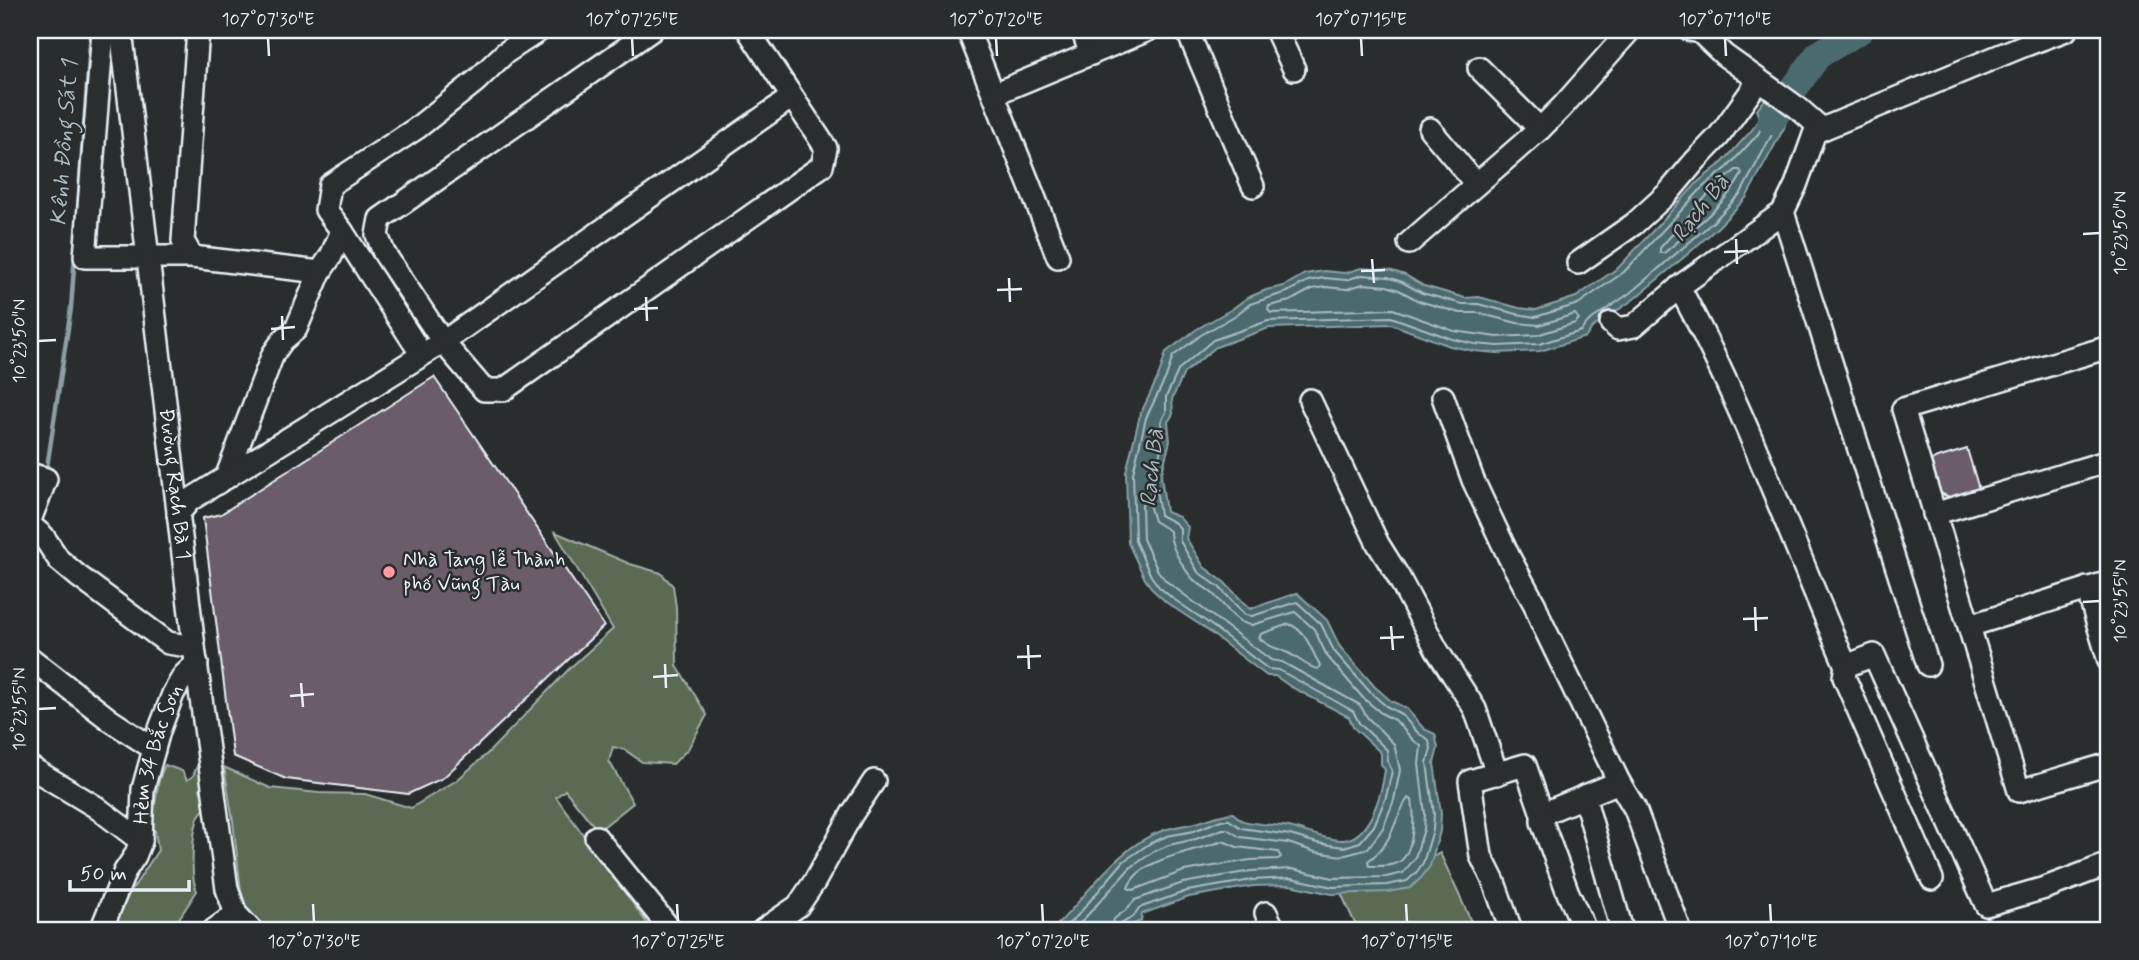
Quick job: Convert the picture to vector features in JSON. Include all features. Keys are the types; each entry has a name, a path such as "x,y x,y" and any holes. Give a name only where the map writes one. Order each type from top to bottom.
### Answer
{"street":[{"path":"103,30 85,257 192,257 320,272"},
{"name":"Đường Rạch Bà 1","path":"121,30 178,514 227,889 236,914 251,930"},
{"path":"192,257 183,241 198,30"},
{"path":"422,355 326,210 330,185 417,128 476,81 505,52 540,30"},
{"path":"652,30 380,219 377,235 384,253 443,342 484,390 503,390 821,166 826,148 748,30"},
{"path":"968,30 1059,257"},
{"path":"1082,30 1091,54"},
{"path":"994,94 1148,30"},
{"path":"1186,30 1253,186"},
{"path":"1276,30 1294,69"},
{"path":"1409,243 1540,129 1630,30"},
{"path":"1690,30 1700,32 1724,55 1798,108 1822,129"},
{"path":"1611,323 1618,329 1634,326 1679,287 1783,212 1815,132 2066,30"},
{"path":"1479,68 1540,129"},
{"path":"1578,263 1634,224 1663,199 1764,85"},
{"path":"178,514 190,500 443,342 792,97"},
{"path":"1430,129 1476,184"},
{"path":"1783,212 1928,665"},
{"path":"226,478 273,354 283,340 296,329 320,272 342,232"},
{"path":"1679,287 1705,335 1784,517 1846,666 1844,677 1932,879"},
{"path":"2109,347 1903,409 2019,791 2109,764"},
{"path":"1443,397 1473,480 1619,782 1635,809 1679,930"},
{"path":"1311,400 1378,544 1437,650 1475,709 1497,774"},
{"path":"1934,514 2109,461"},
{"path":"30,474 46,479 35,528 59,560 168,643 196,655"},
{"path":"1969,626 2109,582"},
{"path":"2087,588 2109,661"},
{"name":"Hẻm 34 Bắc Sơn","path":"102,930 125,871 141,841 143,789 154,749 173,694 196,655"},
{"path":"1846,666 1874,655 1986,905 2045,888 2109,864"},
{"path":"30,658 110,720 154,749"},
{"path":"1511,930 1494,882 1481,856 1470,781 1525,765 1542,814 1542,822 1568,893 1585,930"},
{"path":"30,767 96,807 141,841"},
{"path":"763,930 798,906 874,781"},
{"path":"1542,814 1619,782"},
{"path":"1584,796 1622,930"},
{"path":"596,837 671,930"},
{"path":"214,930 236,914"}],"green space":[{"path":"555,532 630,564 661,573 673,586 677,666 707,715 688,749 673,764 642,762 625,750 613,747 609,761 633,803 598,831 565,790 556,797 652,930 264,930 252,918 241,891 224,767 270,788 365,794 411,808 457,780 488,753 571,667 613,629"},
{"path":"165,765 182,771 187,780 193,776 197,766 203,768 206,786 200,789 206,807 197,823 193,854 193,876 197,891 174,930 111,930 122,905 158,850 155,831 150,822"},
{"path":"1440,853 1475,930 1358,930 1335,880 1408,869"}],"water":[{"path":"1769,94 1790,108 1784,128 1746,198 1689,253 1634,299 1592,328 1586,337 1540,351 1497,353 1450,346 1391,324 1269,328 1216,347 1184,373 1172,399 1173,414 1168,422 1170,441 1161,476 1166,512 1179,517 1188,527 1186,538 1204,567 1224,582 1250,609 1297,593 1327,620 1340,647 1375,687 1391,701 1406,708 1424,729 1435,734 1438,748 1434,763 1441,814 1440,831 1430,866 1410,888 1387,892 1332,894 1290,885 1253,886 1189,897 1142,914 1141,921 1121,930 1052,930 1117,860 1147,838 1167,829 1233,813 1241,820 1289,827 1335,840 1352,838 1367,824 1373,813 1385,770 1381,764 1381,753 1353,727 1349,717 1275,676 1267,676 1167,603 1145,579 1128,543 1126,472 1140,415 1159,375 1166,352 1247,298 1284,286 1305,274 1324,271 1345,273 1361,268 1389,270 1405,275 1424,286 1465,298 1479,297 1536,310 1576,297 1619,267 1699,181 1723,162 1752,130 1760,117 1757,110"}],"building":[{"name":"Nhà Tang lễ Thành phố Vũng Tàu","path":"434,377 604,626 443,778 408,794 286,779 233,756 203,518 221,514"},
{"path":"1967,449 1979,489 1950,497 1944,495 1940,492 1931,460"}],"waterway":[{"name":"Kênh Đồng Sát 1","path":"78,207 91,30"},
{"name":"Rạch Bà","path":"1771,121 1818,55 1860,30"},
{"name":"Kênh Đồng Sát 1","path":"46,474 71,308 75,254"},
{"name":"Kênh Đồng Sát 1","path":"30,549 34,538"}],"place":[{"name":"Nhà Tang lễ Thành phố Vũng Tàu","path":"389,572"}]}
